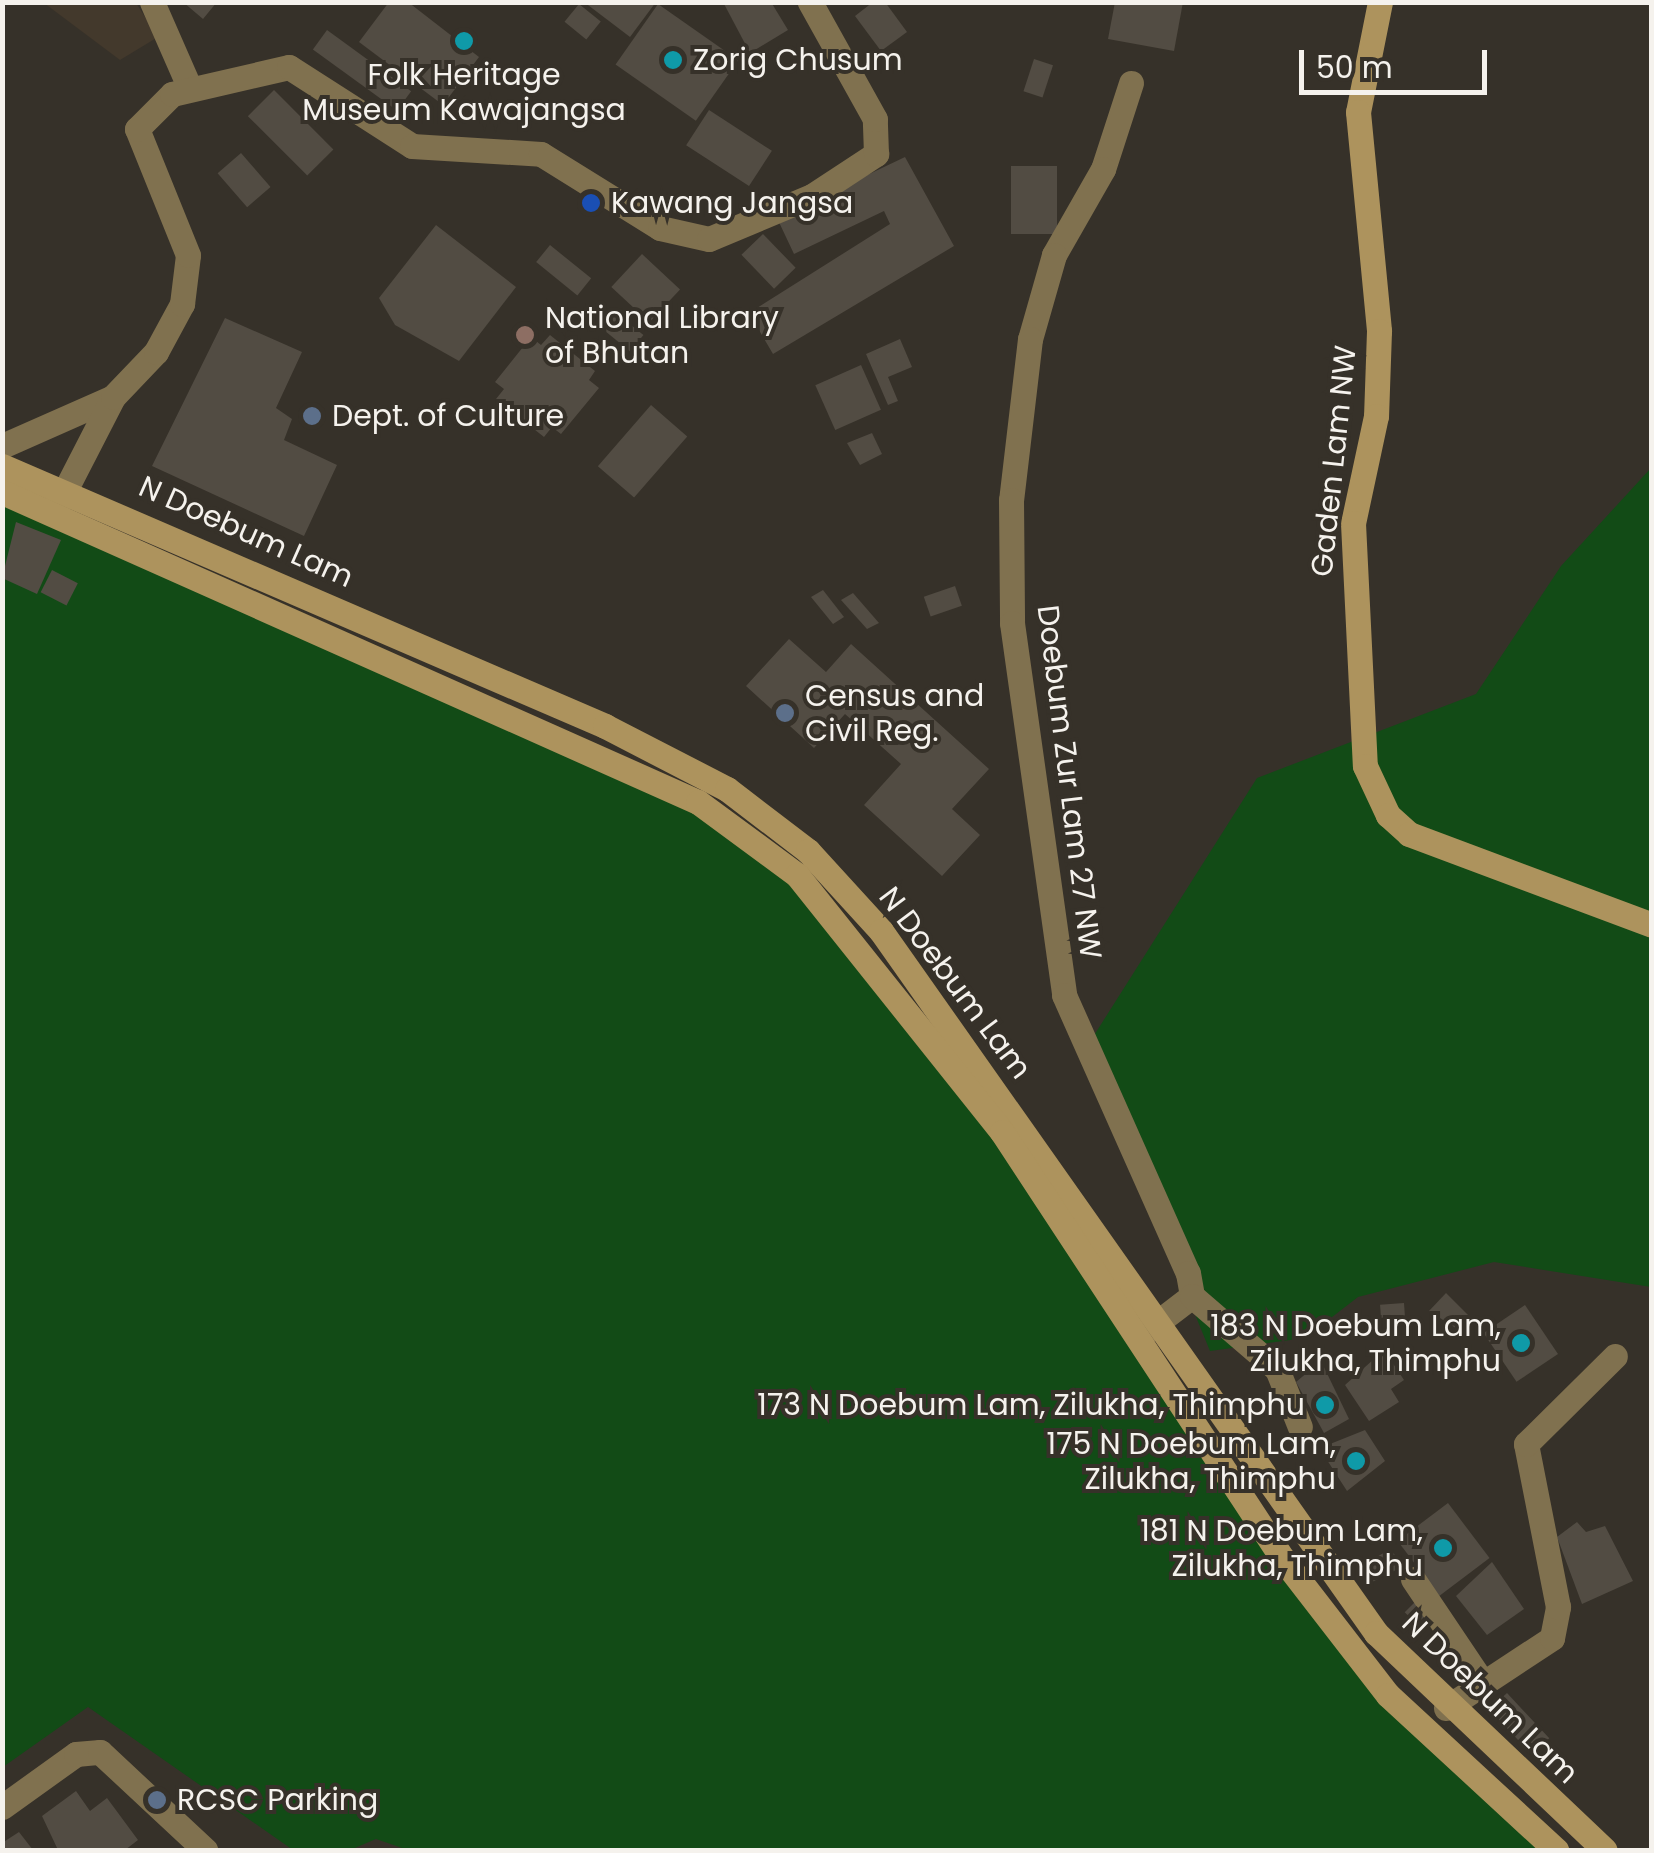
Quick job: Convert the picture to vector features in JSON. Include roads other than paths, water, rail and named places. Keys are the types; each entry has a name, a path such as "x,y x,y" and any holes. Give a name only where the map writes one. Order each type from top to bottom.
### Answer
{"main road":[{"name":"Gaden Lam NW","path":"1380,2 1358,112 1379,330 1376,416 1354,523 1365,766 1388,815 1410,834 1652,925"},
{"name":"N Doebum Lam","path":"2,466 64,488 727,788 808,852 881,930 1148,1330 1282,1558 1388,1696 1556,1850"},
{"name":"N Doebum Lam","path":"2,492 698,802 797,875 1002,1132 1376,1633 1446,1708 1605,1850"}],"street":[{"path":"152,2 188,84"},
{"path":"54,513 113,397 156,352 182,304 188,255 137,129 188,84 288,67 412,146 541,154 660,228 709,238 812,196 876,154 876,119 810,2"},
{"name":"Doebum Zur Lam 27 NW","path":"1131,83 1103,169 1054,255 1030,338 1010,500 1012,623 1064,995 1192,1296"},
{"path":"2,446 113,397"},
{"path":"1148,1330 1192,1296 1278,1369 1300,1427"},
{"path":"1446,1708 1552,1638 1558,1608 1526,1444 1615,1356"},
{"path":"1414,1579 1483,1683"},
{"path":"2,1807 76,1754 100,1752 129,1769 205,1850"}],"place":[{"name":"Folk Heritage Museum Kawajangsa","path":"464,41"},
{"name":"Zorig Chusum","path":"673,60"},
{"name":"Kawang Jangsa","path":"591,203"},
{"name":"National Library of Bhutan","path":"525,335"},
{"name":"Dept. of Culture","path":"312,416"},
{"name":"Census and Civil Reg.","path":"785,713"},
{"name":"183 N Doebum Lam, Zilukha, Thimphu","path":"1521,1343"},
{"name":"173 N Doebum Lam, Zilukha, Thimphu","path":"1325,1405"},
{"name":"175 N Doebum Lam, Zilukha, Thimphu","path":"1356,1461"},
{"name":"181 N Doebum Lam, Zilukha, Thimphu","path":"1443,1548"},
{"name":"RCSC Parking","path":"157,1800"}]}
